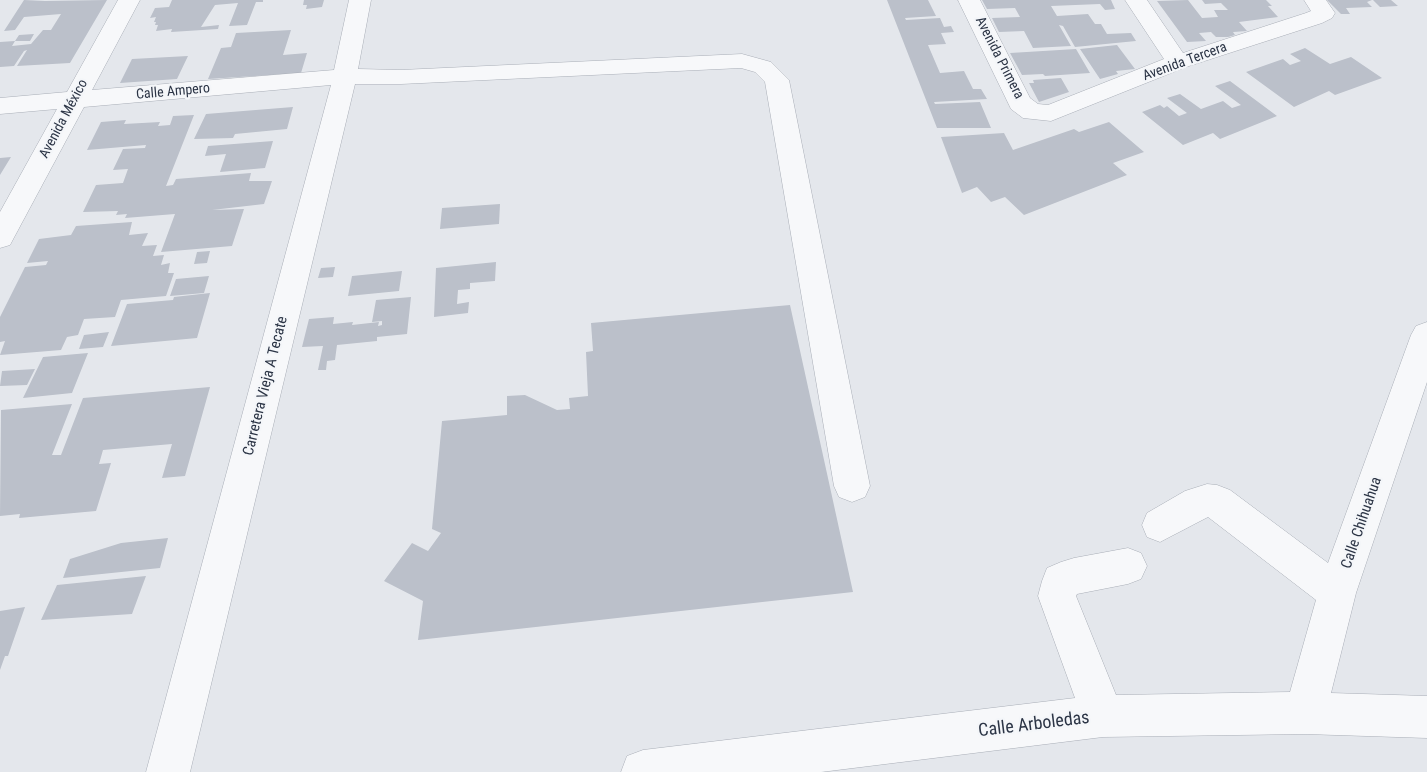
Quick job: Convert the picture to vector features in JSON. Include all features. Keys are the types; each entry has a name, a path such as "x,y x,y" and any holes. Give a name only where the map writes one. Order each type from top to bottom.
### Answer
{"street":[{"name":"Avenida México","path":"0,238 129,0"},
{"name":"Carretera Vieja A Tecate","path":"168,772 345,76 360,0"},
{"name":"Avenida Primera","path":"969,0 1020,103 1032,112"},
{"path":"1136,0 1178,62"},
{"name":"Avenida Tercera","path":"1032,112 1051,113 1178,62 1314,18 1324,13 1315,0"},
{"name":"Calle Ampero","path":"0,106 74,102 345,76 401,77 742,61 763,67 777,80 852,486"},
{"name":"Calle Chihuahua","path":"1305,713 1337,593 1427,335"},
{"path":"1160,525 1198,503 1207,500 1217,502 1337,593"},
{"path":"1103,716 1057,596 1061,581 1074,576 1128,566"},
{"name":"Calle Arboledas","path":"643,772 1103,716 1305,713 1427,717"}],"building":[{"path":"24,0 107,0 70,63 17,66 27,50 14,66 0,67 0,42 15,41 12,46 31,44 43,30 51,30 61,14 24,17 15,30 4,31"},
{"path":"172,0 263,0 263,2 256,2 247,25 229,26 238,3 215,5 201,27 219,25 218,29 156,31 158,25 154,22 156,17 150,18 155,8 169,7"},
{"path":"304,0 324,0 322,7 306,9 307,5 303,5"},
{"path":"887,0 928,0 936,16 905,18 906,20 940,18 944,27 951,26 954,32 941,33 946,44 928,45 940,73 964,71 973,89 981,89 987,99 934,102 935,104 980,102 991,128 937,128"},
{"path":"982,0 1111,0 1115,9 1105,10 1100,4 1051,6 1057,16 1088,14 1095,24 1101,24 1107,34 1131,33 1136,41 1075,47 1063,26 1059,25 1071,46 1033,48 1024,31 999,32 992,18 1020,17 1015,8 987,9"},
{"path":"1188,0 1202,18 1218,17 1214,10 1228,10 1221,3 1205,4 1202,0 1266,0 1272,6 1268,6 1278,17 1239,22 1247,31 1233,32 1235,35 1228,37 1216,37 1211,32 1199,33 1206,41 1187,42 1157,1"},
{"path":"1327,0 1372,0 1367,2 1372,7 1346,8 1350,14 1341,14"},
{"path":"1373,0 1391,0 1398,6 1380,7"},
{"path":"291,30 283,55 307,53 301,73 208,79 221,48 231,47 236,33"},
{"path":"34,34 30,41 15,41 19,35"},
{"path":"1117,45 1135,69 1116,71 1118,74 1100,79 1080,49"},
{"path":"1305,48 1330,64 1351,57 1382,78 1335,95 1329,91 1294,107 1246,72 1283,59 1290,65 1301,61 1290,54"},
{"path":"1076,49 1090,73 1022,75 1010,53"},
{"path":"188,56 177,79 120,83 132,59"},
{"path":"1061,78 1069,92 1039,102 1029,83 1034,83 1033,80"},
{"path":"1230,81 1277,116 1220,139 1213,133 1183,145 1142,112 1160,105 1164,108 1167,106 1179,116 1187,113 1167,98 1180,94 1201,109 1223,101 1232,108 1241,105 1215,86"},
{"path":"293,107 287,129 235,134 233,138 194,139 206,114"},
{"path":"194,115 166,186 173,185 176,179 251,173 249,181 272,181 264,204 212,210 244,209 232,246 161,252 175,214 125,218 127,214 116,215 118,211 83,212 96,185 123,183 128,169 113,170 123,149 145,148 146,145 87,150 101,122 126,120 124,124 160,122 158,126 170,125 173,116"},
{"path":"1109,122 1144,152 1113,163 1127,175 1024,215 1005,197 991,202 977,187 962,193 941,137 1004,133 1013,150 1074,129 1079,132"},
{"path":"273,141 265,168 220,172 226,154 205,156 208,146"},
{"path":"11,157 0,175 0,158"},
{"path":"500,204 499,224 440,229 442,208"},
{"path":"132,222 129,235 148,233 142,246 157,245 153,256 164,255 161,265 170,263 168,273 174,273 166,296 121,300 115,317 84,319 78,335 67,337 61,350 0,355 5,341 0,342 0,317 25,267 46,265 48,261 27,263 39,239 71,235 76,226"},
{"path":"210,251 207,263 194,264 197,252"},
{"path":"496,262 495,281 470,283 470,289 458,290 457,304 469,302 468,313 434,317 436,268"},
{"path":"335,267 333,277 318,278 321,268"},
{"path":"402,271 399,291 348,296 352,276"},
{"path":"209,276 204,293 170,296 176,279"},
{"path":"210,293 197,338 111,346 127,304 173,300 174,297"},
{"path":"411,297 407,334 377,337 377,341 337,345 335,360 327,361 326,370 318,370 323,346 302,347 309,319 334,317 333,324 353,322 352,325 379,322 378,326 382,325 382,321 372,322 376,300"},
{"path":"790,305 853,592 418,640 423,601 384,581 412,543 428,551 441,533 432,529 442,421 507,415 507,396 525,395 557,410 570,409 569,398 588,396 586,352 593,351 591,323"},
{"path":"109,332 103,347 79,349 84,335"},
{"path":"88,353 72,393 23,398 43,357"},
{"path":"35,369 27,385 0,386 2,371"},
{"path":"210,387 185,476 162,478 172,444 103,450 99,464 111,463 96,511 19,518 20,514 0,516 1,410 72,404 52,455 61,455 83,398"},
{"path":"168,538 160,568 63,578 70,559 121,543"},
{"path":"146,576 132,614 41,620 57,585"},
{"path":"25,607 8,656 5,656 0,670 0,611"}]}
